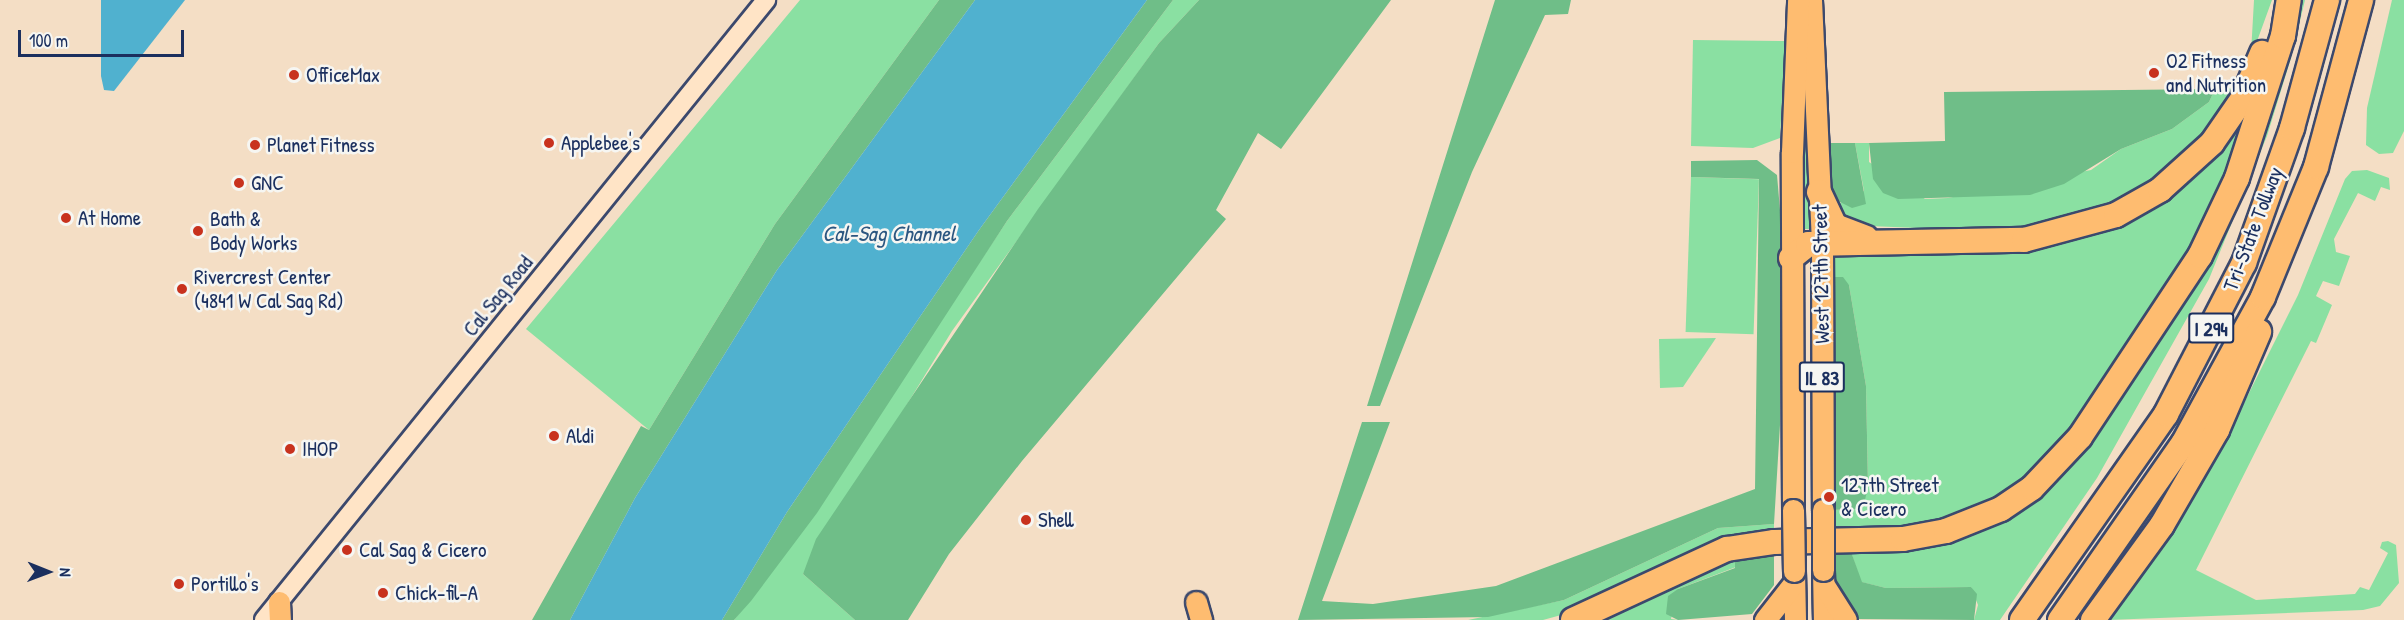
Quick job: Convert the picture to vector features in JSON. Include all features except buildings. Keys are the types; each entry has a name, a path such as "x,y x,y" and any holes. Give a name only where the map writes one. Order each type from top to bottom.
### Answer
{"highway":[{"path":"1791,258 1808,244 2050,236 2115,216 2160,190 2230,121 2254,76 2280,0"},
{"path":"1573,620 1605,610 1727,549 1774,542 1903,540 1946,531 2001,509 2032,488 2080,437 2200,256 2237,178 2283,36 2289,0"},
{"name":"Tri-State Tollway","path":"2022,620 2166,414 2244,263 2292,128 2327,0"},
{"name":"Tri-State Tollway","path":"2060,620 2183,444 2263,297 2316,167 2361,0"},
{"path":"2093,620 2162,525 2217,430 2255,342 2316,167"},
{"path":"1819,192 1835,226 1886,243"}],"main road":[{"name":"Cal Sag Road","path":"264,620 280,611 766,0"},
{"name":"West 127th Street","path":"1795,620 1791,258 1798,0"},
{"name":"West 127th Street","path":"1811,0 1821,243 1824,620"},
{"path":"1765,620 1794,577"},
{"path":"1824,578 1846,620"}],"green space":[{"path":"800,0 939,0 775,224 649,430 526,329"},
{"path":"939,0 975,0 777,270 635,498 570,620 532,620 641,426 649,430 775,224"},
{"path":"1147,0 1173,0 1007,221 817,513 751,601 734,620 722,620 787,512 979,230"},
{"path":"1173,0 1199,0 1159,43 952,331 803,574 855,620 734,620 780,561 1007,221"},
{"path":"1199,0 1391,0 1281,149 1258,133 1216,210 1226,219 1022,461 949,554 908,620 855,620 803,574 816,539 1038,209 1159,43"},
{"path":"1495,0 1571,0 1568,14 1545,15 1472,172 1380,406 1367,406"},
{"path":"2254,0 2272,0 2240,88 2202,140 2151,184 2087,214 2048,225 1966,230 1845,225 1838,204 1864,191 1855,143 1869,143 1869,162 1925,199 1948,198 2091,170 2121,149 2172,129 2209,102 2215,89 2236,88 2251,53"},
{"path":"2300,0 2305,0 2291,58 2267,136 2209,279 2097,478 2000,620 1974,620 1978,605 1971,587 1886,588 1861,582 1850,549 2010,511 2186,293"},
{"path":"2392,0 2404,0 2404,131 2393,153 2379,154 2366,145 2367,108"},
{"path":"1693,40 1785,41 1780,138 1753,148 1691,146"},
{"path":"2215,89 2209,102 2172,129 2121,149 2064,184 2030,195 1898,199 1883,193 1873,179 1869,143 1945,141 1944,92"},
{"path":"2251,101 2246,131 2188,258 2071,435 2016,487 1987,505 1931,526 1833,532 1832,510 1857,509 1868,487 1866,386 1849,285 1828,277 1828,255 2092,232"},
{"path":"1803,127 1811,139 1814,229 1800,229"},
{"path":"1827,143 1855,143 1866,204 1852,208 1828,196"},
{"path":"1757,160 1777,175 1780,210 1780,425 1774,524 1718,528 1564,600 1488,617 1298,620 1362,422 1390,422 1322,601 1373,604 1496,586 1755,489 1759,179 1691,177 1691,161"},
{"path":"2367,170 2389,178 2390,190 2381,187 2375,201 2358,193 2334,239 2336,252 2350,256 2339,286 2323,281 2316,296 2332,305 2316,343 2311,341 2196,570 2256,600 2355,594 2360,587 2369,590 2388,553 2380,548 2382,542 2388,541 2396,545 2399,583 2380,606 2363,610 2108,620 2223,445 2298,295 2345,179 2352,171"},
{"path":"1691,177 1759,179 1754,334 1686,332"},
{"path":"1828,277 1843,277 1849,285 1866,386 1868,487 1864,504 1857,509 1832,510"},
{"path":"1716,338 1683,387 1660,388 1659,339"},
{"path":"1774,524 1774,532 1572,612 1543,620 1468,620 1564,600 1718,528"},
{"path":"1834,549 1850,549 1862,582 1886,588 1971,587 1977,594 1974,620 1859,619 1836,592"},
{"path":"1752,550 1736,567 1678,589 1671,619 1678,620 1595,620"},
{"path":"1774,551 1774,585 1752,614 1678,620 1666,614 1668,596 1678,589 1735,568 1735,559"}],"water":[{"path":"101,0 185,0 114,91 104,90 101,76"},
{"name":"Cal-Sag Channel","path":"975,0 1147,0 979,230 787,512 722,620 570,620 635,498 777,270"}],"place":[{"name":"O2 Fitness and Nutrition","path":"2154,73"},
{"name":"OfficeMax","path":"294,75"},
{"name":"Applebee's","path":"549,143"},
{"name":"Planet Fitness","path":"255,145"},
{"name":"GNC","path":"239,183"},
{"name":"At Home","path":"66,218"},
{"name":"Bath & Body Works","path":"198,231"},
{"name":"Rivercrest Center (4841 W Cal Sag Rd)","path":"182,289"},
{"name":"Aldi","path":"554,436"},
{"name":"IHOP","path":"290,449"},
{"name":"127th Street & Cicero","path":"1829,497"},
{"name":"Shell","path":"1026,520"},
{"name":"Cal Sag & Cicero","path":"347,550"},
{"name":"Portillo's","path":"179,584"},
{"name":"Chick-fil-A","path":"383,593"}]}
